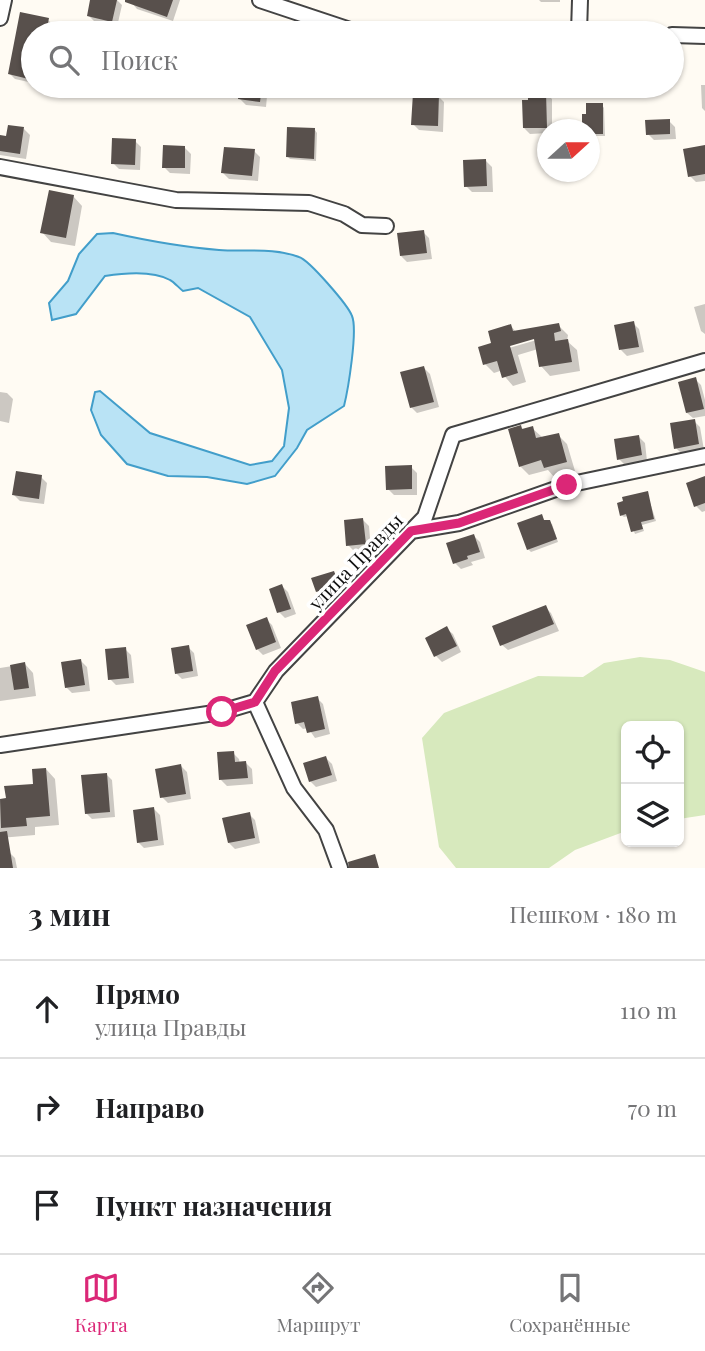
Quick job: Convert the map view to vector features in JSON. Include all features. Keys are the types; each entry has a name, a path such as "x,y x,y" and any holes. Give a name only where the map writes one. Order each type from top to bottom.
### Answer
{"street":[{"path":"0,18 4,0"},
{"path":"260,0 323,21"},
{"path":"579,21 580,0"},
{"path":"684,35 705,36"},
{"path":"0,167 176,200 309,203 344,214 362,225 386,226"},
{"name":"улица Правды","path":"255,702 275,671 425,517 453,435 705,361"},
{"path":"411,531 459,523 567,485 705,456"},
{"path":"0,745 222,712 255,702 294,788 326,830 340,868"}],"green space":[{"path":"640,657 670,660 705,672 705,815 684,818 684,721 621,721 621,833 575,850 549,868 456,868 439,847 422,738 444,713 538,676 583,677 604,663"}],"water":[{"path":"113,233 192,247 269,251 299,257 319,274 349,310 354,323 354,334 344,406 307,430 275,476 247,484 207,477 168,476 127,464 101,435 91,410 95,392 100,391 150,433 250,465 272,461 284,446 289,408 282,370 250,317 198,288 183,291 170,280 147,274 105,276 76,314 52,320 49,303 68,281 79,254 97,234"}],"building":[{"path":"90,0 117,0 112,21 87,16"},
{"path":"125,0 173,0 167,17"},
{"path":"20,12 49,18 48,21 21,21 21,77 8,74"},
{"path":"238,98 260,98 260,102"},
{"path":"413,98 439,98 438,126 411,125"},
{"path":"546,98 547,119 537,119 537,128 523,128 522,100"},
{"path":"586,103 603,103 603,134 600,134 600,119 582,119 582,114 586,114"},
{"path":"670,119 670,134 646,135 645,120"},
{"path":"8,125 24,127 20,154 0,151 0,135 6,136"},
{"path":"287,127 315,128 314,159 286,157"},
{"path":"112,138 136,139 135,165 111,164"},
{"path":"163,145 185,146 185,168 162,168"},
{"path":"705,145 705,174 688,177 683,149"},
{"path":"224,147 255,149 252,176 221,173"},
{"path":"486,159 487,186 464,187 463,160"},
{"path":"49,190 74,195 66,238 40,233"},
{"path":"424,230 427,253 400,256 397,233"},
{"path":"634,321 639,347 619,350 614,325"},
{"path":"559,323 561,331 554,333 555,341 568,339 572,362 539,367 534,339 510,346 518,373 502,378 497,361 483,365 478,347 491,343 488,331 511,324 513,331"},
{"path":"424,366 434,402 410,408 400,372"},
{"path":"696,377 704,409 686,413 678,382"},
{"path":"695,419 699,444 674,449 670,423"},
{"path":"521,425 522,429 533,426 536,438 559,433 567,462 544,468 541,460 519,467 508,429"},
{"path":"639,435 642,455 617,460 614,439"},
{"path":"412,465 412,489 386,490 385,466"},
{"path":"16,471 42,475 39,499 12,495"},
{"path":"705,476 705,503 694,507 686,483"},
{"path":"648,491 654,519 641,522 643,529 631,532 626,514 620,516 617,503 623,501 622,497"},
{"path":"542,514 544,520 550,520 557,539 527,550 517,523"},
{"path":"363,518 366,544 346,546 344,520"},
{"path":"474,534 480,552 453,564 446,543"},
{"path":"334,571 341,590 333,599 327,601 323,590 316,592 311,578"},
{"path":"282,584 291,609 277,613 269,589"},
{"path":"546,605 554,624 500,646 492,626"},
{"path":"267,617 276,642 256,650 246,625"},
{"path":"447,626 457,646 434,657 425,638"},
{"path":"189,645 193,671 175,674 171,648"},
{"path":"126,647 129,678 108,680 105,649"},
{"path":"81,659 85,685 65,688 61,662"},
{"path":"25,662 29,688 14,690 10,665"},
{"path":"318,696 325,729 307,733 304,722 295,724 291,702"},
{"path":"234,751 235,762 246,761 248,778 219,780 217,752"},
{"path":"326,756 332,775 309,782 303,763"},
{"path":"181,764 186,794 160,798 155,769"},
{"path":"46,768 50,816 26,818 27,826 1,828 0,799 6,798 4,786 33,784 32,769"},
{"path":"107,773 110,812 85,814 81,775"},
{"path":"154,807 158,840 137,843 133,810"},
{"path":"250,812 255,838 228,843 222,818"},
{"path":"7,831 13,868 0,868 0,832"},
{"path":"375,854 379,868 349,868 348,862"}],"route":[{"path":"222,712 255,702 275,671 411,531 459,523 567,485"}]}
